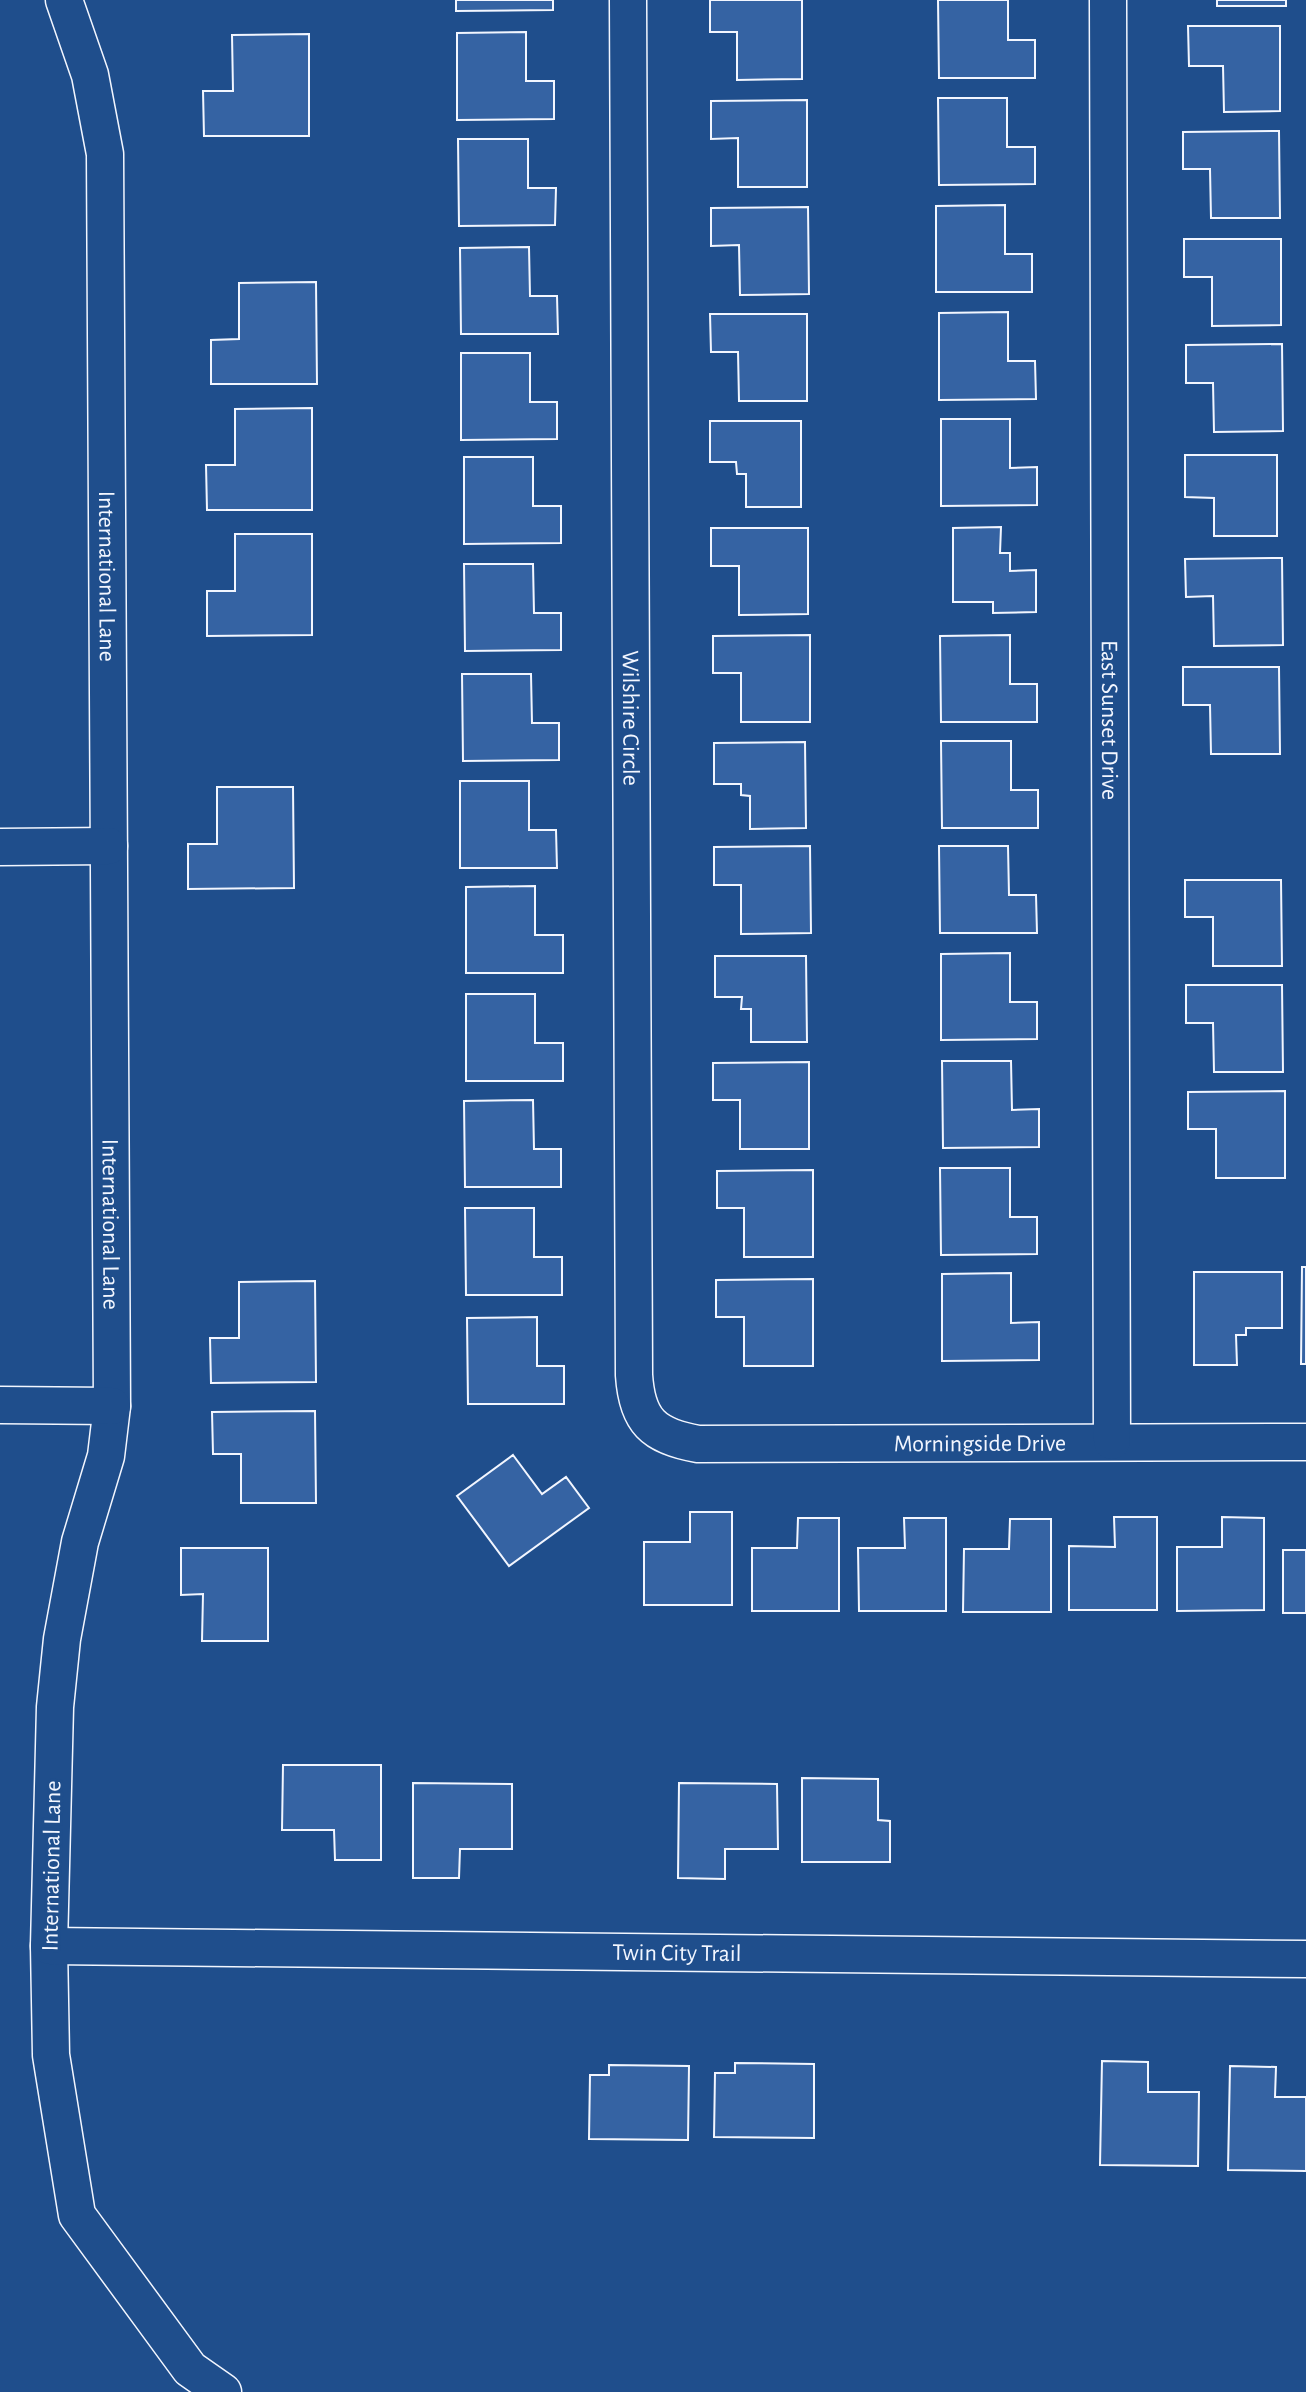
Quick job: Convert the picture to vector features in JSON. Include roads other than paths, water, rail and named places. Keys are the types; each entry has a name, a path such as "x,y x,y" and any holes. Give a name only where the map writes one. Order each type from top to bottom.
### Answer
{"street":[{"name":"International Lane","path":"64,0 90,75 105,154 112,1406 106,1456 80,1542 62,1639 51,1785 51,2055 77,2215 190,2369 223,2392"},
{"name":"Wilshire Circle","path":"628,0 634,1375 637,1406 644,1418 656,1427"},
{"name":"East Sunset Drive","path":"1108,0 1112,1441"},
{"path":"0,847 109,846"},
{"path":"0,1405 112,1406"},
{"name":"Morningside Drive","path":"656,1427 678,1440 698,1444 1306,1442"},
{"name":"Twin City Trail","path":"49,1946 1306,1959"}]}
